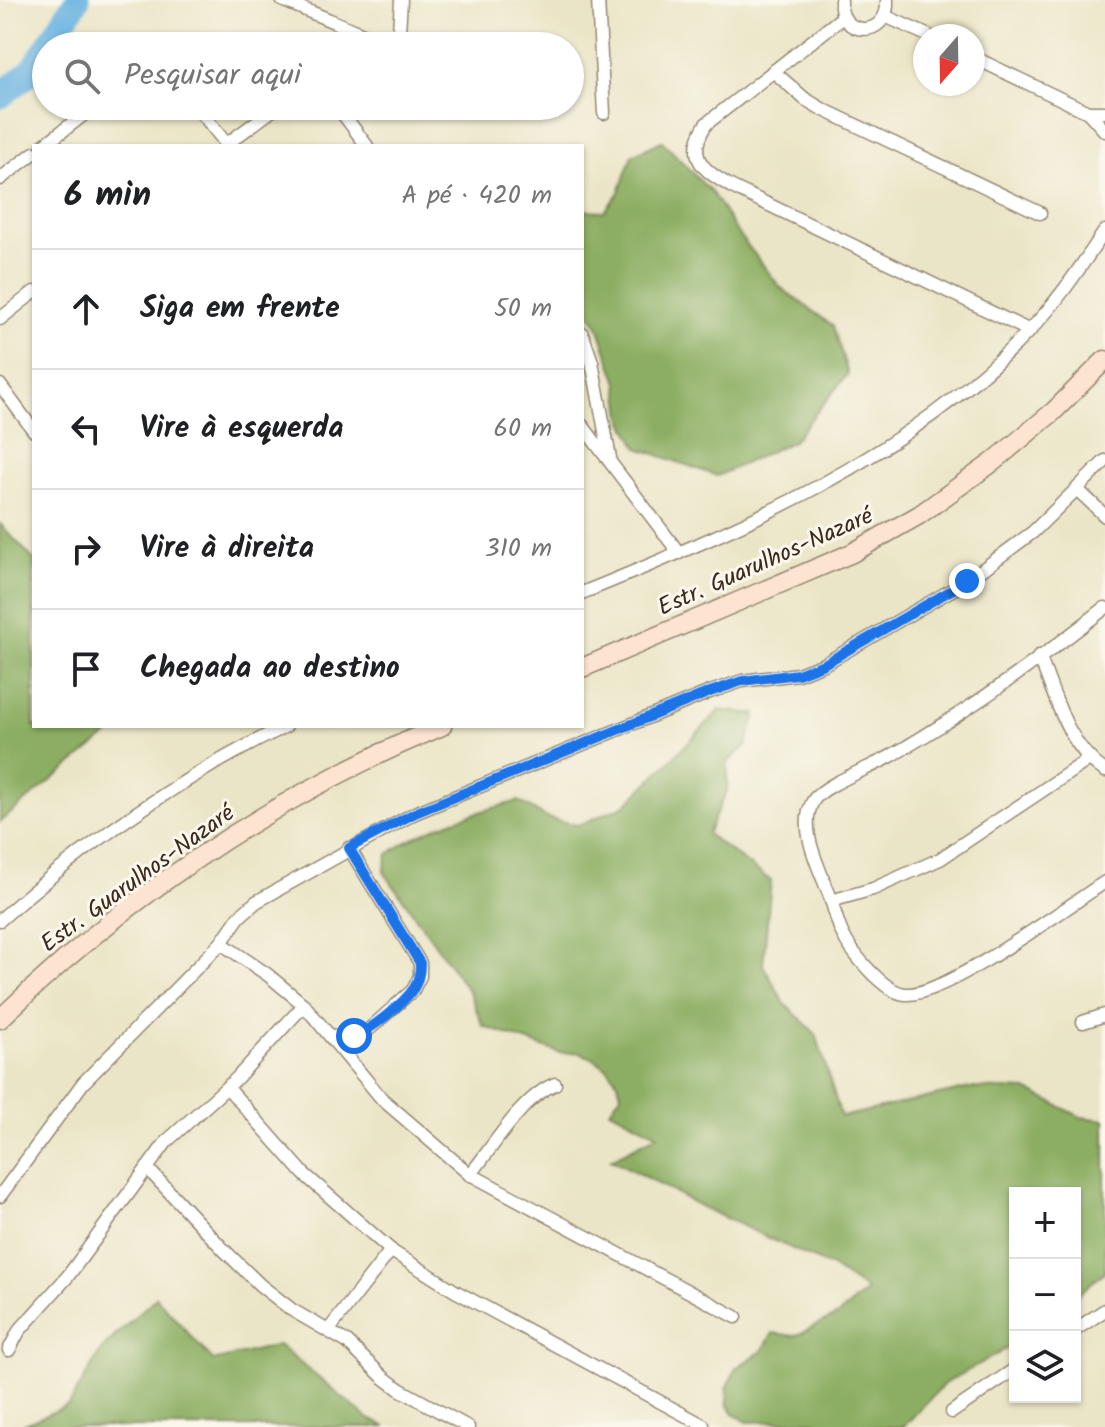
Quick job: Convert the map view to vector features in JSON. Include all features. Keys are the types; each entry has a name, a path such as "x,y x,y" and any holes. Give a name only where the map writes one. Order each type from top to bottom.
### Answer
{"main road":[{"name":"Estr. Guarulhos-Nazaré","path":"584,667 852,553 919,515 993,462 1054,411 1105,360"},
{"name":"Estr. Guarulhos-Nazaré","path":"0,1019 47,973 196,858 260,817 336,775 438,728"}],"street":[{"path":"282,0 358,32"},
{"path":"399,32 401,0"},
{"path":"598,0 604,113"},
{"path":"841,0 843,17 861,29 875,26 885,16 887,0"},
{"path":"885,16 913,29"},
{"path":"843,17 706,124 697,138 696,149 701,165 712,176 732,187 1030,331"},
{"path":"985,63 1088,112 1105,131"},
{"path":"773,71 805,99 822,109 1040,213"},
{"path":"1088,112 1105,112"},
{"path":"46,144 77,120"},
{"path":"207,120 225,144"},
{"path":"227,144 259,120"},
{"path":"348,120 366,144"},
{"path":"0,179 32,155"},
{"path":"584,591 679,553 804,495 858,466 919,425 977,380 1030,331 1073,278 1105,231"},
{"path":"0,319 32,294"},
{"path":"584,339 592,362 611,461"},
{"path":"0,385 32,428"},
{"path":"584,427 679,553"},
{"path":"0,1196 83,1083 221,943 239,917 256,902 415,813 710,692 742,681 798,674 824,664 967,581 1033,532 1105,461"},
{"path":"1077,489 1105,516"},
{"path":"1105,608 901,751 819,792 813,801 807,824 843,934 854,952 884,985 905,994 929,989 970,969 1105,882"},
{"path":"1039,656 1076,744 1088,760 1105,771"},
{"path":"0,920 144,806 264,730"},
{"path":"831,901 873,889 940,859 1088,760"},
{"path":"331,1036 354,1036 366,1032 413,990 420,976 420,963 349,848"},
{"path":"221,943 268,975 304,1005 382,1099 470,1175 736,1317"},
{"path":"9,1350 19,1331 68,1276 167,1141 227,1087 304,1005"},
{"path":"1083,1022 1105,1015"},
{"path":"470,1175 529,1101 541,1089 555,1084"},
{"path":"227,1087 304,1174 391,1250 455,1291 703,1425"},
{"path":"147,1168 260,1285 292,1310 347,1342 399,1389 468,1427"},
{"path":"328,1331 391,1250"},
{"path":"1081,1326 1105,1310"},
{"path":"952,1412 1009,1373"}],"green space":[{"path":"662,141 712,193 734,228 780,287 833,326 848,374 793,441 717,476 638,448 622,418 618,383 597,324 584,307 584,210 605,211 619,192 632,155"},
{"path":"0,524 32,558 32,728 117,728 0,822"},
{"path":"720,710 756,714 747,745 728,762 727,791 707,834 771,881 763,965 785,1004 816,1034 841,1117 970,1088 1027,1090 1081,1117 1105,1120 1105,1271 1081,1292 1081,1187 1009,1187 1009,1347 944,1384 903,1427 821,1427 815,1421 747,1422 735,1414 728,1406 727,1389 736,1368 762,1351 773,1333 795,1336 838,1315 867,1291 832,1267 708,1210 611,1159 658,1135 610,1110 621,1094 618,1082 608,1069 579,1052 560,1053 483,1026 469,992 384,872 388,854 418,836 450,822 519,801 547,818 578,825 626,805"},
{"path":"156,1297 213,1361 278,1345 369,1419 386,1427 18,1427 69,1405 102,1349"}],"waterway":[{"path":"57,32 77,0"},
{"path":"0,96 32,71"}],"route":[{"path":"354,1036 366,1032 413,990 420,976 420,963 349,848 415,813 710,692 742,681 798,674 824,664 967,581"}]}
